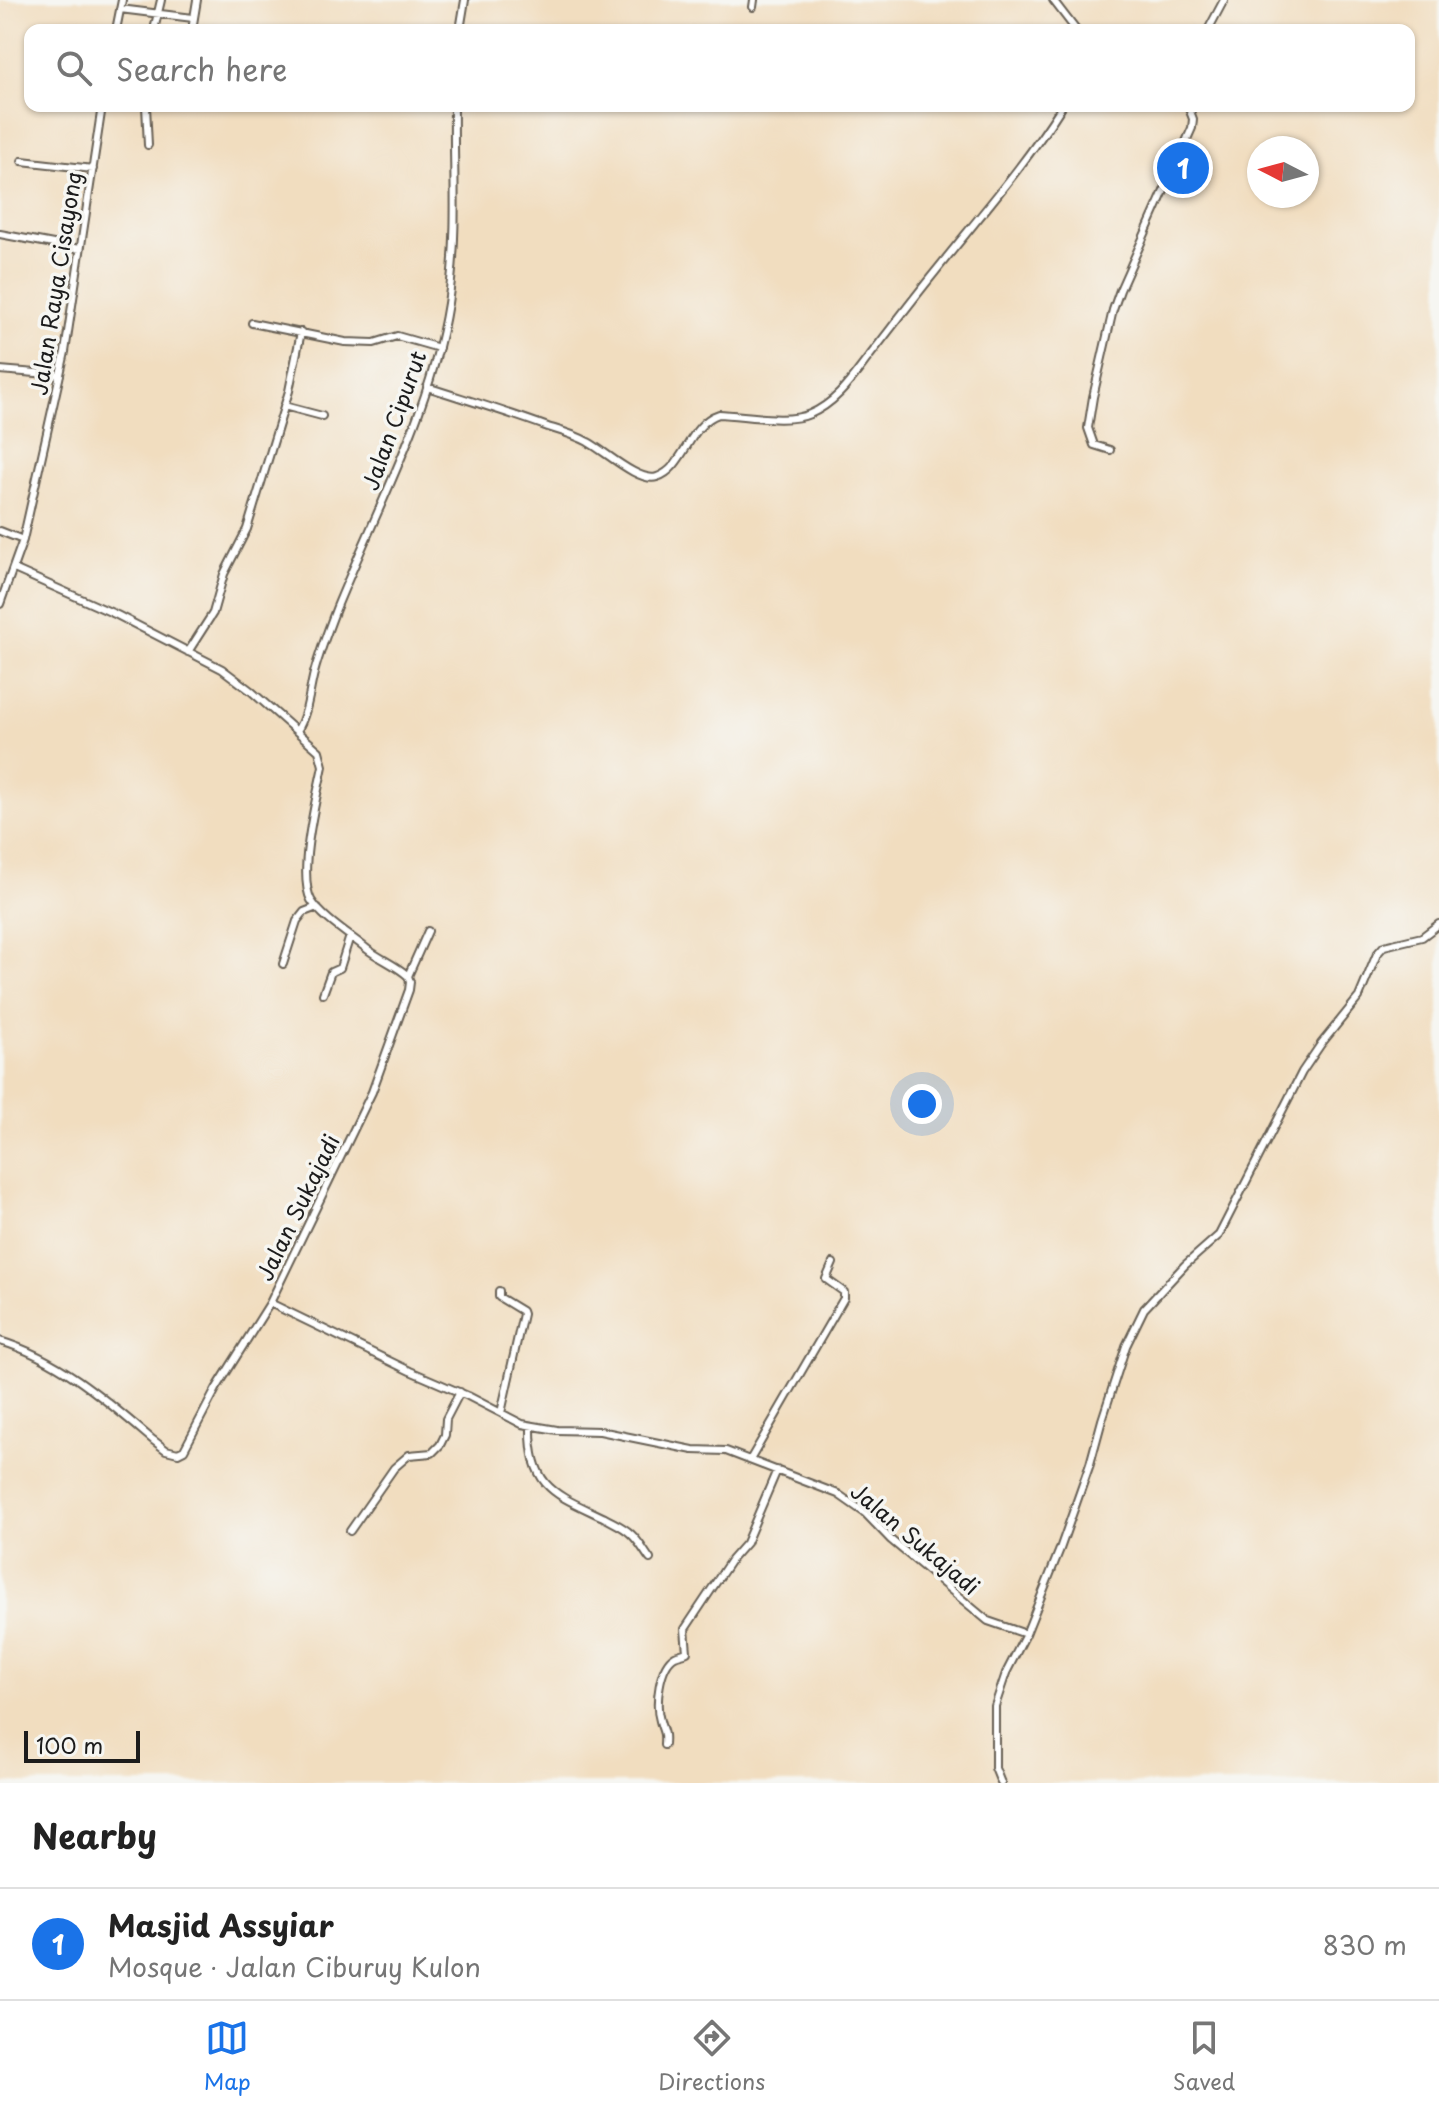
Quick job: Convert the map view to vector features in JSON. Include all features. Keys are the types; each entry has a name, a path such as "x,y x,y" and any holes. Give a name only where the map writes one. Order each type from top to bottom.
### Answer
{"street":[{"path":"117,24 122,0"},
{"path":"155,24 161,0"},
{"path":"192,24 197,0"},
{"path":"461,24 465,0"},
{"path":"1053,0 1071,24"},
{"path":"1211,24 1224,0"},
{"path":"120,9 193,18"},
{"name":"Jalan Raya Cisayong","path":"0,604 23,540 60,375 101,112"},
{"path":"146,112 148,145"},
{"name":"Jalan Cipurut","path":"297,731 328,630 381,506 439,348 450,289 453,247 454,112"},
{"path":"427,387 588,441 641,477 653,479 664,474 701,423 709,417 719,414 794,419 810,414 826,406 849,384 1004,187 1058,112"},
{"path":"1110,450 1094,445 1088,428 1113,310 1127,270 1192,128 1190,112"},
{"path":"22,161 93,169"},
{"path":"0,234 80,249"},
{"path":"252,323 345,342 374,343 397,336 439,348"},
{"path":"188,652 213,613 224,574 247,529 284,406 301,332"},
{"path":"0,370 60,375"},
{"path":"284,406 322,416"},
{"path":"0,531 23,540"},
{"path":"14,569 104,609 222,669 319,751 323,766 305,876 312,901 350,936 408,976"},
{"path":"283,964 300,915 317,907"},
{"path":"1001,1783 995,1768 995,1706 1006,1673 1026,1634 1060,1549 1126,1346 1144,1309 1185,1265 1219,1235 1302,1072 1359,997 1377,954 1384,946 1422,937 1439,924"},
{"name":"Jalan Sukajadi","path":"428,931 408,976 409,990 372,1092 270,1303 522,1424 557,1430 600,1431 693,1450 726,1451 838,1494 865,1513 891,1540 988,1621 1026,1634"},
{"path":"323,994 331,972 340,968 350,936"},
{"path":"750,1460 844,1298 844,1292 826,1279 833,1263"},
{"path":"499,1291 499,1297 523,1314 501,1413"},
{"path":"0,1341 27,1349 78,1378 159,1445 178,1453 184,1450 216,1389 270,1303"},
{"path":"350,1531 394,1468 409,1455 432,1453 440,1445 445,1435 446,1419 460,1392"},
{"path":"531,1426 535,1464 556,1495 620,1526 634,1536 650,1559"},
{"path":"664,1745 665,1730 660,1722 658,1696 663,1672 672,1658 687,1652 685,1629 746,1543 777,1470"}],"place":[{"name":"Masjid Assyiar","path":"1183,168"}]}
